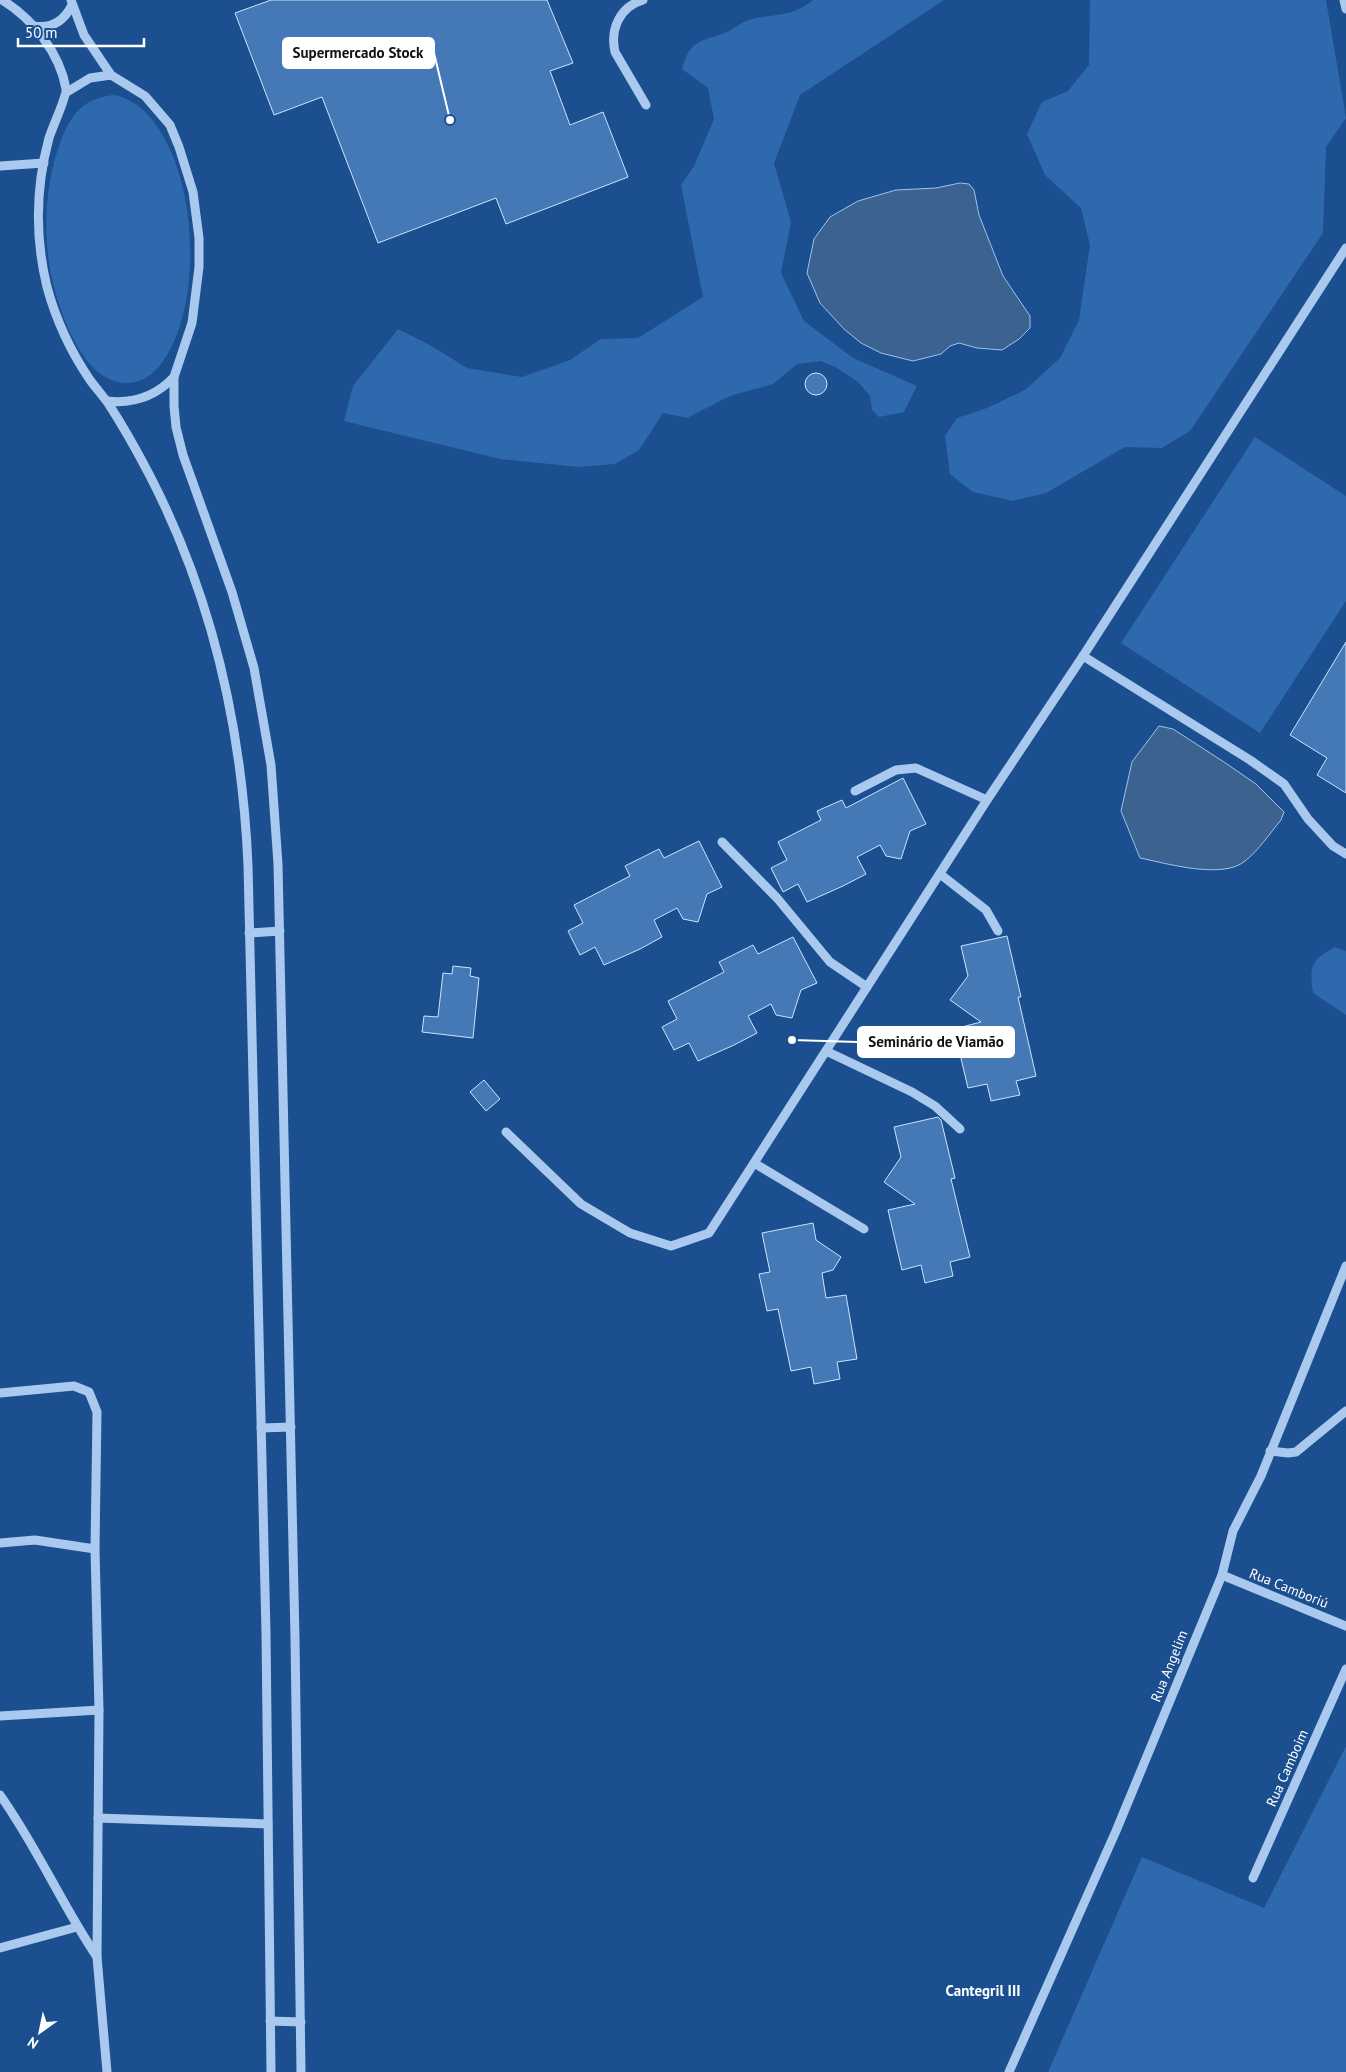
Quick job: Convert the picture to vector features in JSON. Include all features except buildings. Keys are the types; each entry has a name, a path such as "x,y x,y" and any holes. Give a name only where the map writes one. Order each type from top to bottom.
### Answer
{"street":[{"path":"2,0 24,16 50,48 66,92"},
{"path":"642,0 629,6 618,19 613,44 615,52 646,105"},
{"path":"1344,0 1346,9"},
{"path":"34,26 42,27 56,24 63,19 71,2"},
{"path":"71,2 84,35 111,74 145,96 170,125 182,154 193,192 199,238 197,295 190,332 174,377 174,413 183,455 235,601 254,668 264,716 276,815 291,1427 301,2072"},
{"path":"111,74 90,78 66,92 49,138 44,162 40,196 39,237 48,287 55,312 69,344 91,381 107,401 150,474 177,530 191,565 215,637 234,721 241,769 246,817 261,1428 271,2072"},
{"path":"0,166 44,162"},
{"path":"506,1132 581,1204 630,1233 671,1246 709,1234 987,800 1083,656 1346,248"},
{"path":"107,401 118,402 140,399 159,391 174,377"},
{"path":"1083,656 1250,760 1284,784 1308,819 1334,846 1346,854"},
{"path":"855,791 896,770 916,768 987,800"},
{"path":"722,842 789,911 830,962 868,987"},
{"path":"940,874 986,910 998,931"},
{"path":"249,933 280,931"},
{"path":"826,1050 912,1092 935,1106 960,1128"},
{"path":"754,1163 864,1229"},
{"name":"Rua Angelim","path":"1009,2072 1116,1831 1222,1575 1233,1531 1261,1476 1346,1266"},
{"path":"0,1393 74,1386 89,1392 97,1412 95,1549 99,1710 97,1957 107,2072"},
{"path":"1270,1451 1296,1452 1346,1412"},
{"path":"261,1428 291,1427"},
{"path":"0,1543 35,1540 95,1549"},
{"name":"Rua Camboriú","path":"1222,1575 1346,1626"},
{"name":"Rua Camboim","path":"1253,1878 1346,1669"},
{"path":"0,1716 99,1710"},
{"path":"0,1795 23,1828 77,1927 97,1957"},
{"path":"98,1818 268,1824"},
{"path":"0,1948 77,1927"},
{"path":"270,2020 301,2022"}],"shaded area":[{"path":"813,0 944,0 800,95 774,163 791,222 781,273 804,321 853,358 917,386 904,412 879,417 872,410 870,396 858,382 837,368 821,361 797,364 773,384 730,396 687,418 663,413 639,450 615,464 579,467 500,459 344,421 353,386 398,329 428,344 467,368 522,377 570,360 601,339 638,338 703,297 681,185 694,166 714,119 708,88 682,69 686,58 689,51 699,42 729,31 746,21 798,10"},
{"path":"1090,0 1326,0 1346,118 1326,147 1323,233 1190,431 1162,448 1125,447 1046,493 1013,501 973,492 950,474 945,436 957,418 987,408 1025,390 1060,358 1079,320 1090,245 1081,208 1045,175 1027,134 1042,102 1068,91 1089,65"},
{"path":"116,95 142,109 162,135 176,163 185,195 189,230 190,265 186,299 179,329 167,355 156,370 141,380 129,383 112,380 98,372 75,343 60,306 51,274 46,226 48,193 54,161 67,126 78,110 86,104 104,97"},
{"path":"960,183 969,184 974,190 979,215 1003,276 1030,316 1030,328 1019,339 1002,350 977,348 959,343 950,346 941,354 913,361 881,353 861,343 844,329 820,303 807,273 814,239 830,217 858,201 896,190 936,188"},
{"path":"1255,437 1346,496 1346,601 1260,733 1121,643"},
{"path":"1159,726 1173,729 1256,784 1284,812 1281,820 1255,852 1235,867 1209,870 1140,858 1121,811 1132,762"},
{"path":"1335,947 1346,951 1346,1015 1313,993 1311,976 1316,960"},
{"path":"1346,1746 1346,2072 1048,2072 1142,1857 1264,1908"}],"place":[{"name":"Supermercado Stock","path":"450,120"},
{"name":"Seminário de Viamão","path":"792,1040"}],"district":[{"name":"Cantegril III","path":"983,1990"}]}
